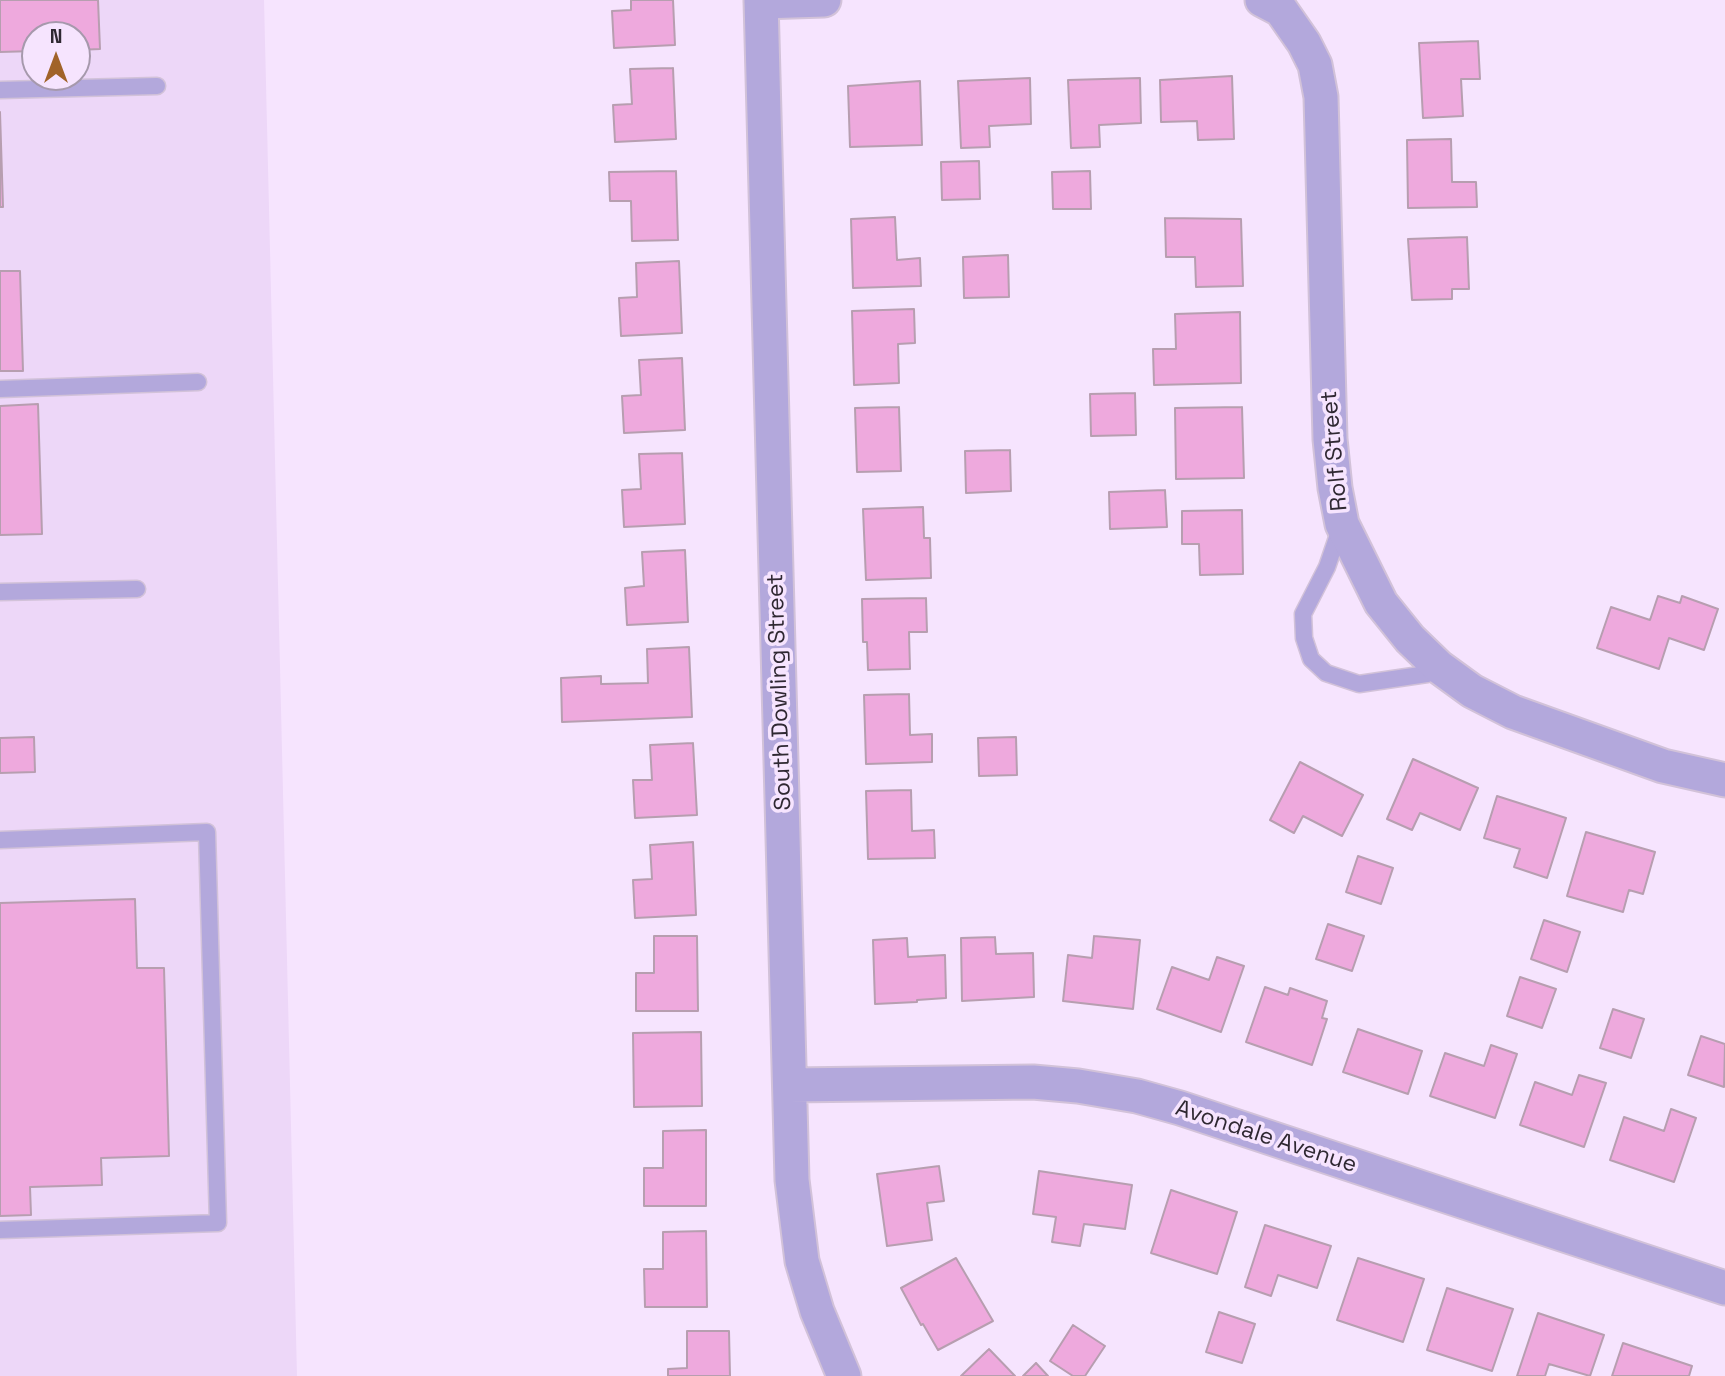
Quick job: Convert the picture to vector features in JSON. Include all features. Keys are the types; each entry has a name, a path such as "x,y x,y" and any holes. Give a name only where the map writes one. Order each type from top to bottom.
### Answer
{"street":[{"path":"761,1 824,0"},
{"name":"Rolf Street","path":"1262,0 1280,10 1304,43 1315,65 1321,97 1330,439 1342,524 1381,603 1410,639 1440,667 1472,691 1513,712 1663,766 1725,780"},
{"name":"South Dowling Street","path":"761,1 792,1180 802,1261 817,1311 844,1376"},
{"name":"Avondale Avenue","path":"790,1084 1033,1082 1137,1096 1725,1288"}],"lane":[{"path":"0,90 157,86"},
{"path":"0,389 198,382"},
{"path":"1342,524 1327,567 1303,614 1304,638 1311,659 1326,673 1359,684 1426,674 1440,667"},
{"path":"0,592 136,589"},
{"path":"0,841 207,832 218,1223 0,1230"}],"shaded area":[{"path":"0,0 264,0 297,1376 0,1376"}],"building":[{"path":"0,0 98,0 100,49 91,49 91,21 21,21 21,51 0,52"},
{"path":"631,0 673,0 675,45 614,48 612,11 631,10"},
{"path":"1478,41 1480,79 1461,79 1463,116 1423,118 1419,43"},
{"path":"673,68 676,139 615,142 613,105 632,104 630,69"},
{"path":"1232,76 1234,139 1198,140 1197,121 1161,122 1160,80"},
{"path":"1030,78 1031,124 989,126 990,147 961,148 958,81"},
{"path":"1140,78 1141,123 1099,125 1100,147 1071,148 1068,80"},
{"path":"920,81 922,145 850,147 848,86"},
{"path":"0,112 3,207 0,207"},
{"path":"1451,139 1452,182 1476,182 1477,207 1408,208 1407,140"},
{"path":"979,161 980,199 942,200 941,162"},
{"path":"676,171 678,240 632,241 631,201 610,201 609,172"},
{"path":"1090,171 1091,209 1053,209 1052,172"},
{"path":"895,217 897,260 920,258 921,286 853,288 851,219"},
{"path":"1165,218 1241,219 1243,286 1196,287 1195,257 1166,257"},
{"path":"1467,237 1469,289 1452,289 1452,299 1412,300 1408,239"},
{"path":"1008,255 1009,297 964,298 963,257"},
{"path":"679,261 682,333 621,336 619,298 637,297 636,263"},
{"path":"0,271 20,271 23,371 0,371"},
{"path":"914,309 915,343 898,344 899,383 854,385 852,311"},
{"path":"1240,312 1241,383 1154,385 1153,349 1176,349 1175,314"},
{"path":"682,358 685,430 624,433 622,396 641,395 639,360"},
{"path":"1135,393 1136,435 1091,436 1090,394"},
{"path":"38,404 42,534 0,535 0,406"},
{"path":"899,407 901,471 857,472 855,408"},
{"path":"1242,407 1244,478 1176,479 1175,408"},
{"path":"1010,450 1011,491 966,493 965,451"},
{"path":"682,453 685,524 624,527 622,490 641,489 639,454"},
{"path":"1165,490 1167,527 1110,529 1109,492"},
{"path":"923,507 924,538 930,538 931,578 866,580 863,509"},
{"path":"1242,510 1243,574 1200,575 1199,544 1182,544 1182,511"},
{"path":"685,550 688,622 627,625 625,588 644,586 642,552"},
{"path":"1658,596 1680,603 1682,596 1718,609 1704,650 1669,638 1659,669 1597,648 1611,607 1650,620"},
{"path":"926,598 927,632 909,632 910,669 868,670 867,642 863,642 862,599"},
{"path":"689,647 692,717 562,722 561,678 601,676 601,684 648,683 647,649"},
{"path":"909,694 910,735 932,734 932,762 866,764 864,695"},
{"path":"34,737 35,772 0,773 0,738"},
{"path":"1016,737 1017,775 979,776 978,738"},
{"path":"693,743 697,815 635,818 633,780 652,780 650,745"},
{"path":"1413,759 1478,788 1460,830 1420,813 1412,830 1387,819"},
{"path":"1300,762 1363,795 1342,836 1303,816 1294,833 1270,820"},
{"path":"911,790 912,831 934,830 935,858 868,859 866,791"},
{"path":"1497,796 1566,818 1547,878 1514,867 1520,849 1484,838"},
{"path":"1586,832 1655,852 1643,894 1629,890 1623,912 1567,896"},
{"path":"693,842 696,915 635,918 633,880 652,879 650,845"},
{"path":"1358,856 1393,868 1381,904 1346,892"},
{"path":"135,899 137,968 164,968 169,1156 101,1158 102,1185 30,1187 31,1215 0,1216 0,903"},
{"path":"1544,920 1580,932 1567,972 1531,959"},
{"path":"1328,924 1364,936 1352,971 1316,959"},
{"path":"654,936 697,936 698,1011 636,1011 636,973 654,973"},
{"path":"1094,936 1140,940 1133,1009 1063,1001 1068,955 1092,958"},
{"path":"995,937 996,954 1033,953 1034,997 962,1001 961,938"},
{"path":"907,938 908,957 945,955 946,998 875,1004 873,940"},
{"path":"1217,957 1244,966 1221,1032 1157,1009 1172,967 1209,980"},
{"path":"1520,977 1556,989 1542,1028 1507,1016"},
{"path":"1265,987 1288,995 1290,988 1327,1001 1322,1018 1327,1019 1312,1065 1246,1042"},
{"path":"1613,1009 1644,1019 1631,1058 1600,1048"},
{"path":"1358,1029 1422,1051 1408,1094 1343,1072"},
{"path":"701,1032 702,1106 634,1107 633,1033"},
{"path":"1701,1036 1725,1044 1724,1087 1688,1075"},
{"path":"1491,1045 1517,1054 1495,1118 1430,1096 1445,1053 1484,1066"},
{"path":"1579,1075 1606,1083 1584,1147 1520,1125 1535,1082 1572,1095"},
{"path":"1671,1109 1696,1118 1674,1182 1610,1160 1624,1117 1664,1131"},
{"path":"706,1130 706,1206 644,1206 644,1168 663,1168 663,1131"},
{"path":"939,1166 944,1201 927,1203 932,1240 887,1246 877,1174"},
{"path":"1039,1171 1132,1185 1125,1229 1084,1224 1080,1246 1052,1242 1056,1217 1033,1214"},
{"path":"1171,1190 1237,1212 1217,1274 1151,1253"},
{"path":"1265,1225 1331,1246 1317,1288 1278,1275 1271,1296 1245,1287"},
{"path":"706,1231 707,1307 645,1307 644,1269 663,1269 663,1232"},
{"path":"956,1258 993,1321 938,1350 901,1288"},
{"path":"1358,1258 1424,1279 1403,1342 1337,1320"},
{"path":"1447,1288 1513,1309 1492,1371 1427,1350"},
{"path":"1219,1312 1255,1324 1242,1363 1206,1352"},
{"path":"1538,1313 1604,1335 1590,1376 1549,1364 1545,1376 1517,1376"},
{"path":"1073,1325 1105,1346 1085,1376 1073,1376 1050,1361"},
{"path":"687,1331 729,1331 730,1376 668,1376 668,1369 687,1368"},
{"path":"1623,1343 1692,1366 1689,1376 1612,1376"},
{"path":"989,1349 1015,1376 961,1376"},
{"path":"1036,1363 1048,1376 1023,1376"}]}
